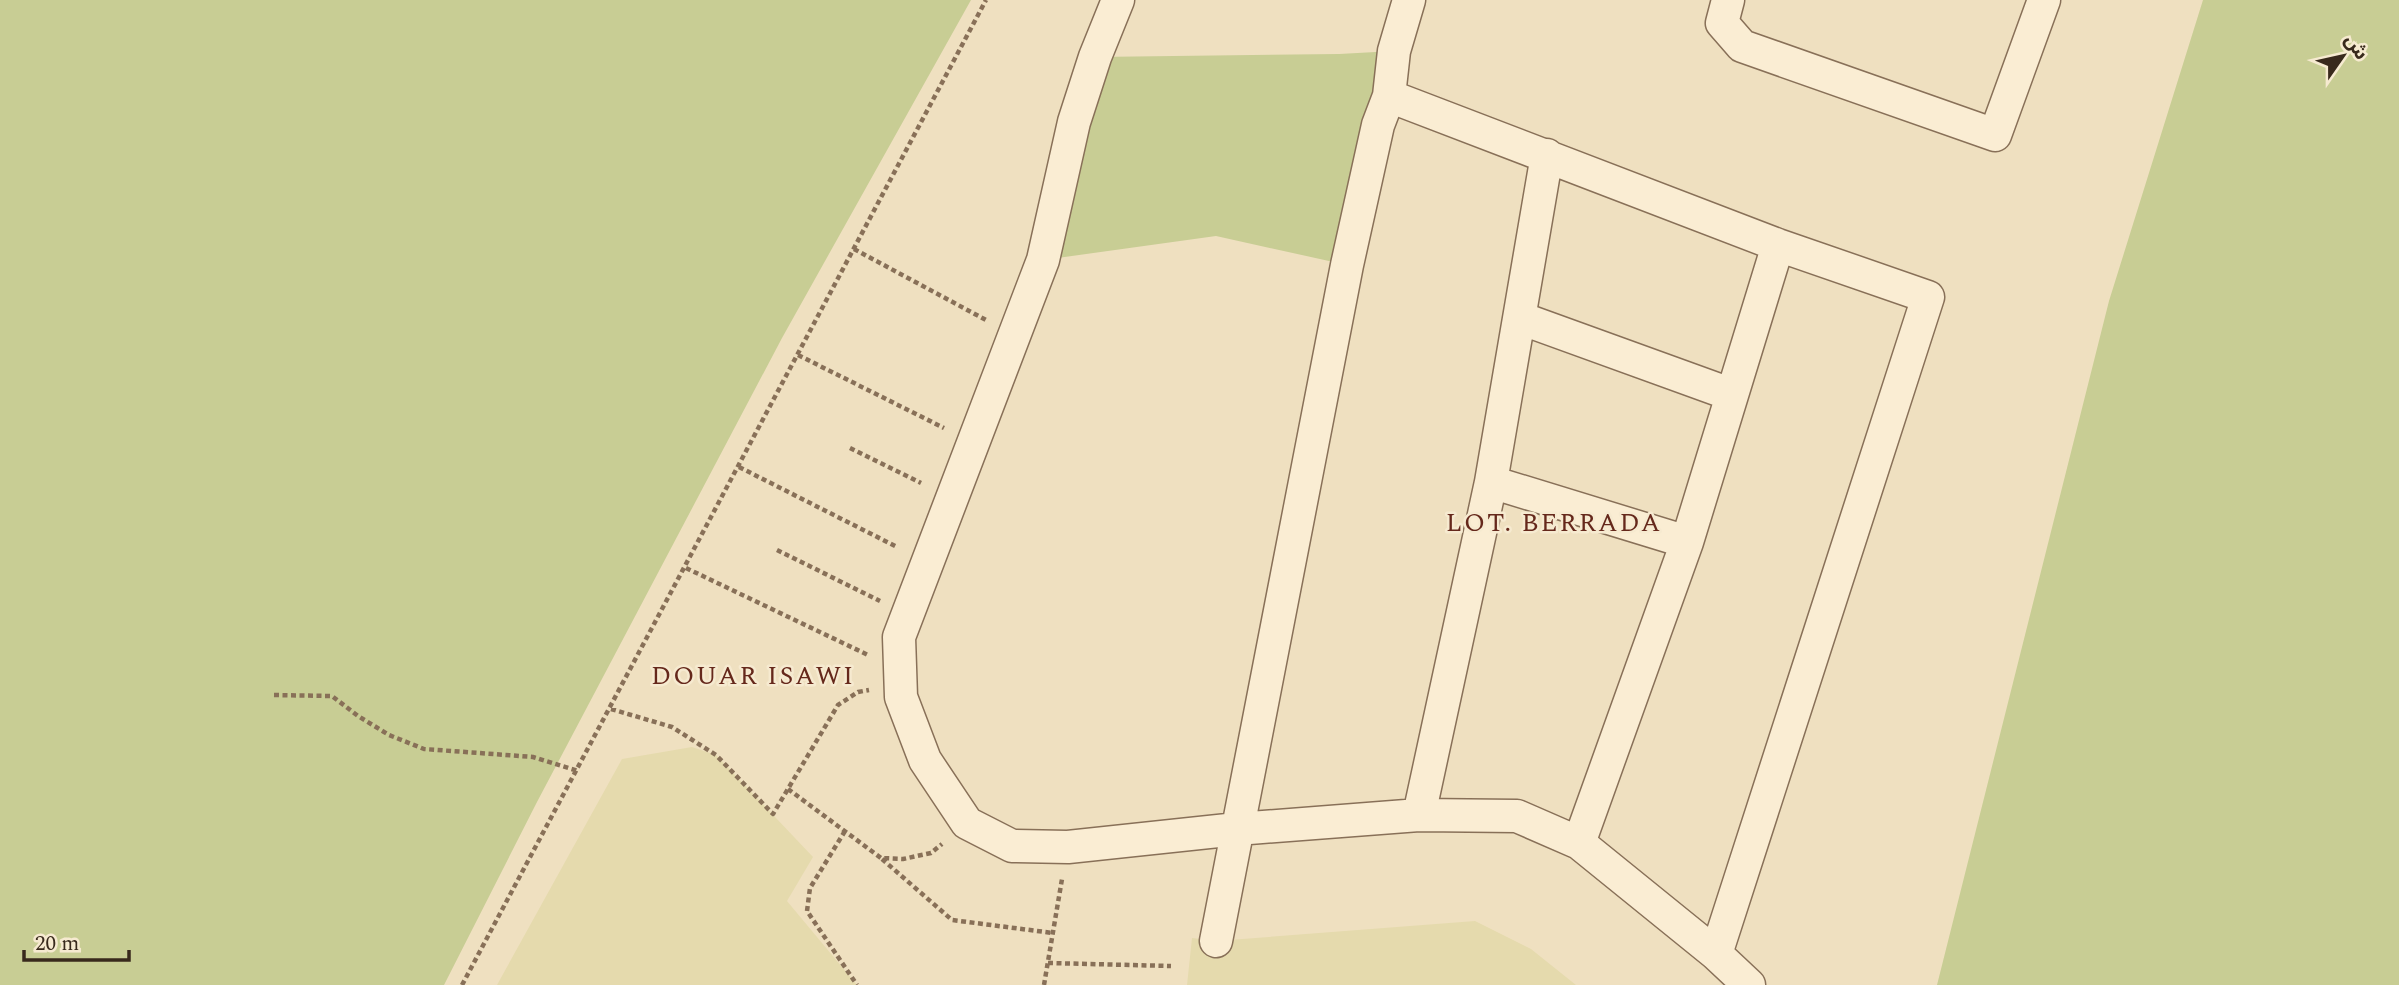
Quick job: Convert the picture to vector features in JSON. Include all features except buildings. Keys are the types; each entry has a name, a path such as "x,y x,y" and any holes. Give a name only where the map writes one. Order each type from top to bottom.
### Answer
{"street":[{"path":"1118,0 1095,57 1074,122 1043,260 899,637 901,697 925,760 967,823 1012,846 1068,847 1237,829 1419,815 1517,816 1579,844 1716,954 1749,985"},
{"path":"1216,941 1347,265 1378,125 1389,96 1394,51 1409,0"},
{"path":"1728,0 1722,23 1742,46 1995,135 2044,0"},
{"path":"1389,96 1778,245 1928,297 1716,954"},
{"path":"1419,815 1491,482 1547,155"},
{"path":"1579,844 1686,542 1778,245"},
{"path":"1520,318 1730,394"},
{"path":"1491,482 1686,542"}],"path":[{"path":"462,985 986,0"},
{"path":"854,249 1014,336"},
{"path":"798,355 974,443"},
{"path":"850,448 952,498"},
{"path":"739,467 928,563"},
{"path":"777,550 908,614"},
{"path":"685,568 901,678"},
{"path":"611,709 672,727 716,755 773,814 838,705 858,692 901,678"},
{"path":"274,695 332,696 389,735 424,749 533,757 578,771"},
{"path":"788,789 881,858 952,920 1053,933"},
{"path":"881,858 903,859 931,853 967,823"},
{"path":"845,831 810,888 807,911 857,985"},
{"path":"1044,985 1068,847"},
{"path":"1048,964 1171,965"}],"shaded area":[{"path":"692,747 716,755 813,857 787,901 857,985 497,985 622,759"},
{"path":"1475,921 1531,949 1576,985 1187,985 1192,938 1216,941"}],"green space":[{"path":"0,0 971,0 782,338 537,802 444,985 0,985"},
{"path":"2203,0 2399,0 2399,985 1937,985 2109,301"},
{"path":"1394,51 1347,265 1216,236 1043,260 1095,57"}],"district":[{"name":"LOT. BERRADA","path":"1554,522"},
{"name":"DOUAR ISAWI","path":"753,675"}]}
